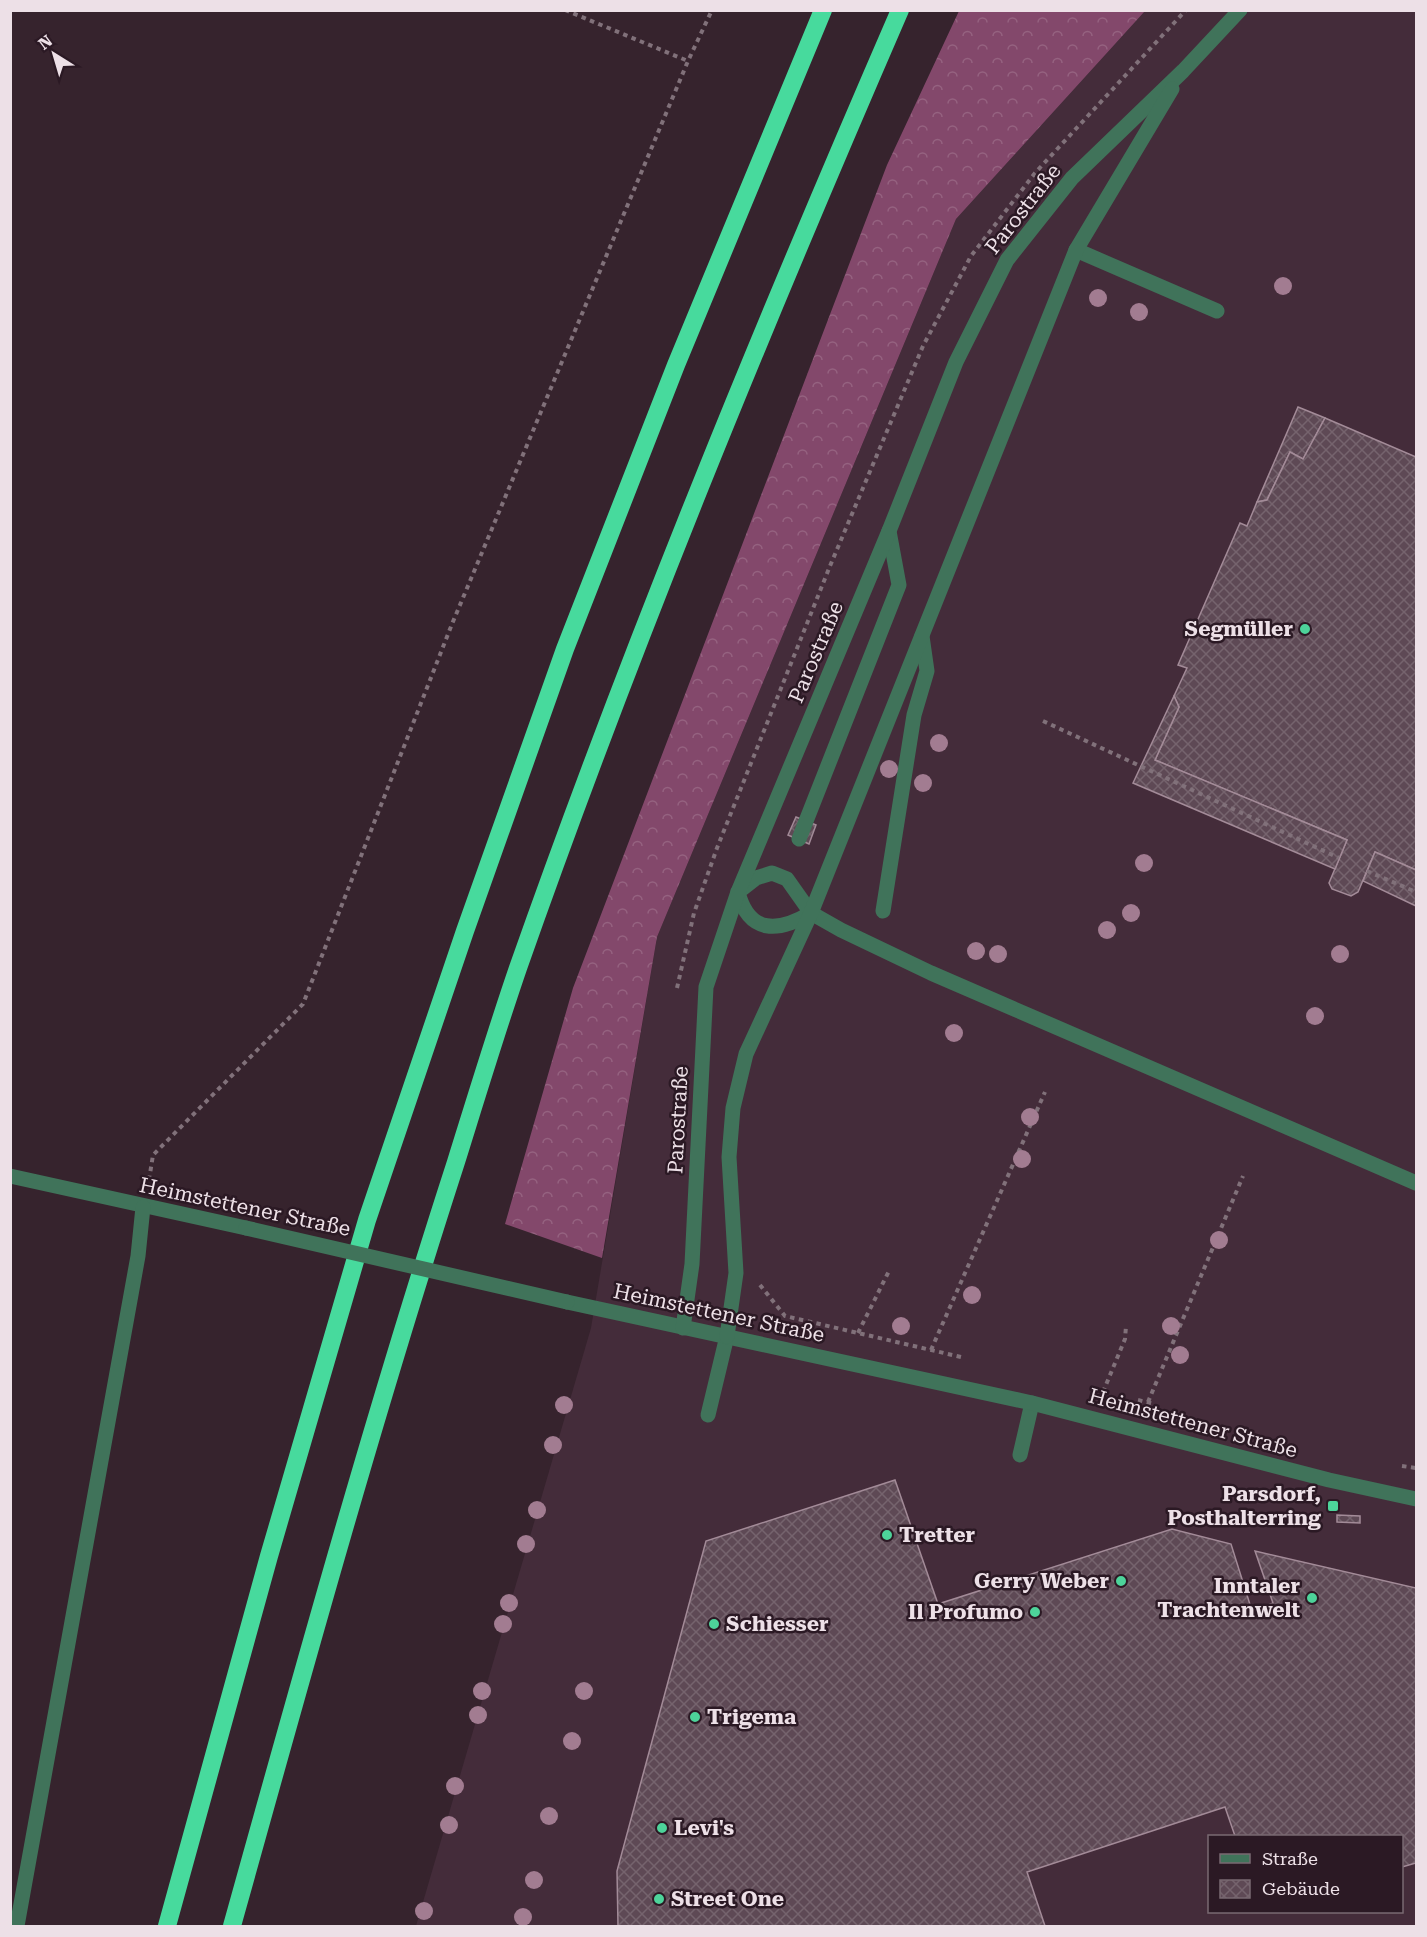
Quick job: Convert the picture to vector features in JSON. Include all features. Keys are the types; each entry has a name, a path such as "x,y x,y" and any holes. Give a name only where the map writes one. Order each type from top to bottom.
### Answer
{"highway":[{"path":"167,1926 269,1556 367,1220 465,931 578,616 676,365 823,10"},
{"path":"232,1926 336,1555 431,1238 517,972 623,679 839,150 900,10"}],"street":[{"name":"Parostraße","path":"683,1328 692,1264 706,987 738,892 890,531 956,362 1007,260 1072,177 1183,71 1240,10"},
{"name":"Parostraße","path":"708,1415 727,1336 736,1273 729,1157 733,1108 746,1054 811,913 1076,250 1183,71"},
{"path":"1076,250 1217,311"},
{"path":"799,839 899,585 890,531"},
{"path":"883,911 914,715 927,671 922,636"},
{"path":"811,913 790,926 778,928 764,924 747,914 741,907 738,892 756,878 772,873 787,879 811,913 841,930 1416,1183"},
{"name":"Heimstettener Straße","path":"10,1176 683,1328 1032,1403 1329,1480 1416,1499"},
{"path":"18,1926 138,1256 143,1207"},
{"path":"1020,1455 1032,1403"}],"path":[{"path":"565,10 688,62"},
{"path":"143,1207 153,1155 303,1004 452,624 688,62 712,10"},
{"path":"1043,721 1339,858"},
{"path":"1367,871 1416,892"},
{"path":"931,1350 1045,1092"},
{"path":"1148,1402 1243,1176"},
{"path":"858,1333 890,1269"},
{"path":"736,1273 748,1276 765,1290 777,1310 784,1316 965,1359"},
{"path":"1103,1392 1125,1339 1126,1326"},
{"path":"1091,1391 1114,1394"},
{"path":"1137,1400 1159,1406"},
{"path":"1395,1465 1416,1468"}],"shaded area":[{"path":"1145,11 1416,11 1416,1926 416,1926 591,1328 657,937 956,219"}],"green space":[{"path":"959,11 1145,11 956,219 657,937 602,1258 505,1224 573,988 887,165"}],"building":[{"path":"1298,407 1325,418 1303,459 1290,452 1267,500 1257,502"},
{"name":"Segmüller","path":"1325,418 1416,457 1416,870 1375,852 1358,892 1351,896 1332,889 1329,883 1347,840 1155,760 1179,707 1174,696 1187,668 1178,665 1240,523 1247,526 1257,502 1267,500 1290,452 1303,459"},
{"path":"1174,696 1179,707 1155,760 1347,840 1335,869 1133,783"},
{"path":"796,817 816,825 809,844 788,835"},
{"path":"1375,852 1416,870 1416,906 1363,881"},
{"path":"895,1480 938,1604 1172,1529 1231,1544 1252,1611 1273,1603 1255,1551 1416,1588 1416,1863 1403,1867 1403,1835 1235,1835 1225,1807 1027,1872 1045,1926 618,1926 617,1871 706,1541"},
{"path":"1337,1515 1360,1516 1360,1523 1337,1522"}],"place":[{"name":"Segmüller","path":"1305,629"},
{"name":"Parsdorf, Posthalterring","path":"1333,1506"},
{"name":"Tretter","path":"887,1535"},
{"name":"Gerry Weber","path":"1121,1581"},
{"name":"Inntaler Trachtenwelt","path":"1312,1598"},
{"name":"Il Profumo","path":"1035,1612"},
{"name":"Schiesser","path":"714,1624"},
{"name":"Trigema","path":"695,1717"},
{"name":"Levi's","path":"662,1828"},
{"name":"Street One","path":"659,1899"}]}
